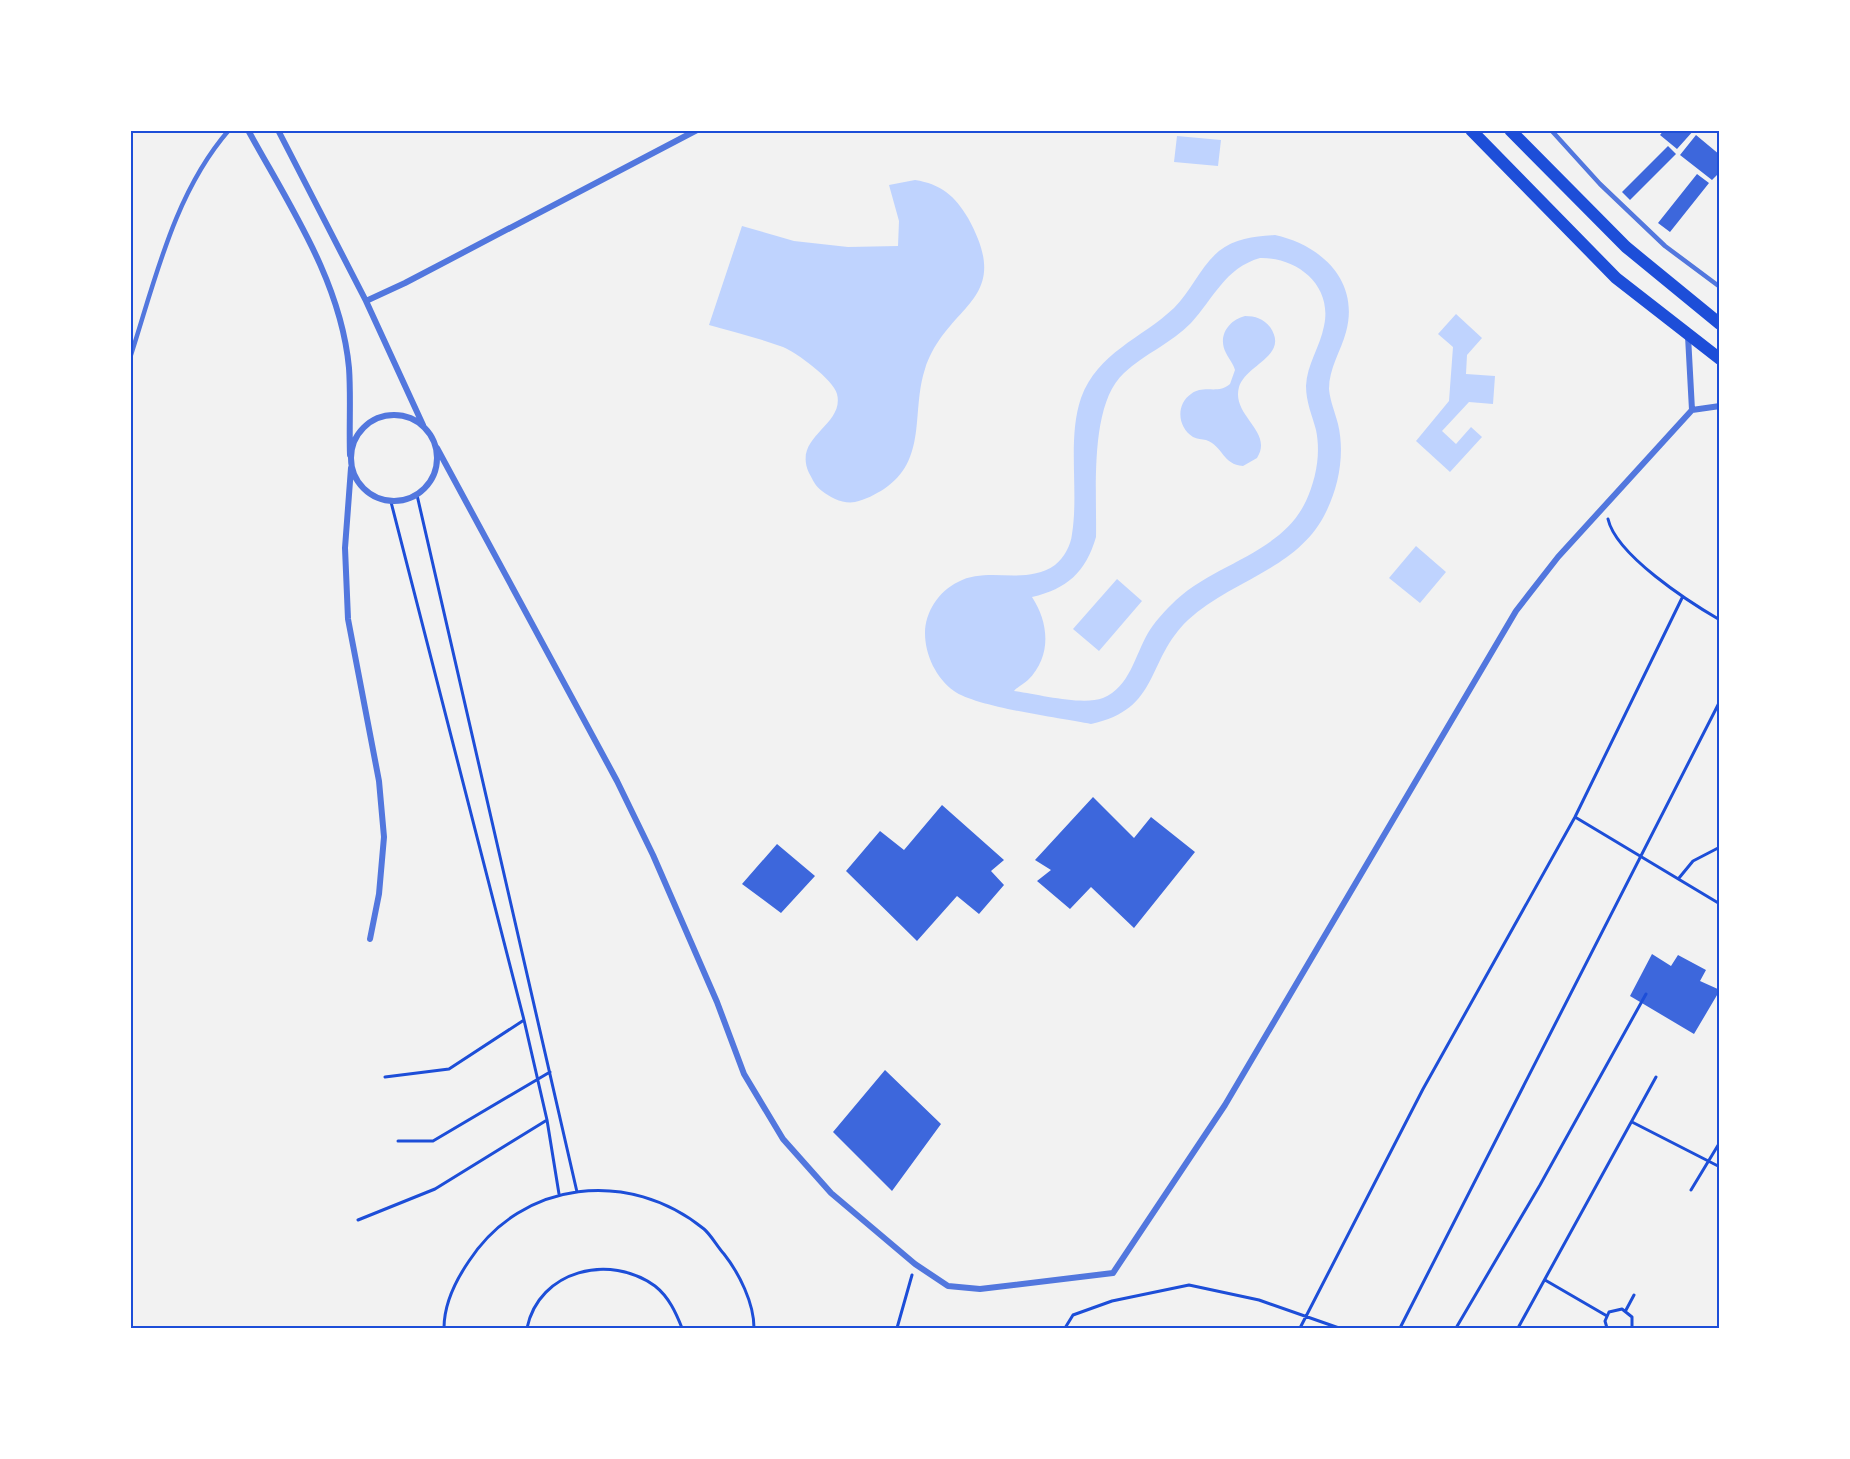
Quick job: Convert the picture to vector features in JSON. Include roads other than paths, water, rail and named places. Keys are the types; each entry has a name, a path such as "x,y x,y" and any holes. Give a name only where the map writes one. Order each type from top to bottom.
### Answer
{"main road":[{"path":"1471,130 1616,278 1719,359"},
{"path":"1510,130 1626,247 1719,324"}],"street":[{"path":"248,130 322,266 339,318 349,368 351,468 345,548 348,619 379,781 384,837 380,894 370,939"},
{"path":"278,130 366,301 423,425 617,781 658,866 717,1002 744,1074 791,1148 831,1193 915,1264 948,1286 980,1289 1113,1273 1225,1105 1516,611 1558,557 1692,410 1719,405"},
{"path":"366,301 405,283 697,130"},
{"path":"1688,336 1692,410"},
{"path":"350,455 354,441 361,430 384,416 404,416 423,425"},
{"path":"351,468 366,491 391,502 417,495 428,487 435,475 438,462 437,448"}],"lane":[{"path":"130,358 167,244 194,181 214,147 229,130"},
{"path":"1551,130 1600,184 1665,246 1719,287"}],"water":[{"path":"1177,136 1221,140 1218,166 1174,162"},
{"path":"915,180 946,192 958,203 968,218 981,246 984,268 981,285 935,347 925,369 916,434 907,464 898,477 878,493 855,502 842,501 829,496 814,483 806,460 807,450 812,440 834,415 837,405 837,394 829,381 805,360 783,347 709,325 742,226 794,241 848,247 898,246 899,221 889,185"},
{"path":"1275,235 1307,247 1321,257 1333,268 1342,282 1347,297 1349,314 1346,332 1333,367 1329,389 1340,435 1340,469 1331,502 1314,531 1282,561 1224,594 1188,620 1174,636 1141,695 1130,707 1114,717 1091,724 999,707 965,697 954,691 942,680 929,658 925,633 930,610 945,591 958,582 982,576 1019,575 1043,571 1055,565 1067,551 1074,517 1074,448 1077,414 1081,398 1098,369 1109,357 1174,308 1219,251 1239,240","holes":["1260,258 1287,262 1309,276 1323,298 1325,311 1322,334 1309,370 1306,386 1318,448 1315,475 1306,501 1295,519 1280,534 1263,547 1205,579 1171,605 1150,629 1131,670 1112,693 1103,698 1083,701 1014,691 1036,671 1044,650 1045,628 1032,597 1055,589 1073,577 1087,560 1096,537 1097,450 1105,406 1113,387 1132,366 1175,337 1191,323 1229,276"]},
{"path":"1456,314 1482,338 1467,355 1466,374 1495,376 1493,404 1469,402 1442,431 1456,444 1471,427 1482,437 1450,472 1416,441 1449,401 1453,347 1438,334"},
{"path":"1245,316 1256,317 1265,322 1275,337 1275,345 1271,353 1243,379 1239,387 1238,397 1241,407 1257,431 1261,448 1257,458 1243,466 1231,462 1212,443 1193,437 1184,427 1180,416 1186,398 1191,394 1201,390 1221,389 1230,384 1235,370 1224,347 1224,335 1234,321"},
{"path":"1416,546 1446,572 1420,603 1389,578"},
{"path":"1117,579 1142,601 1099,651 1073,629"}]}
